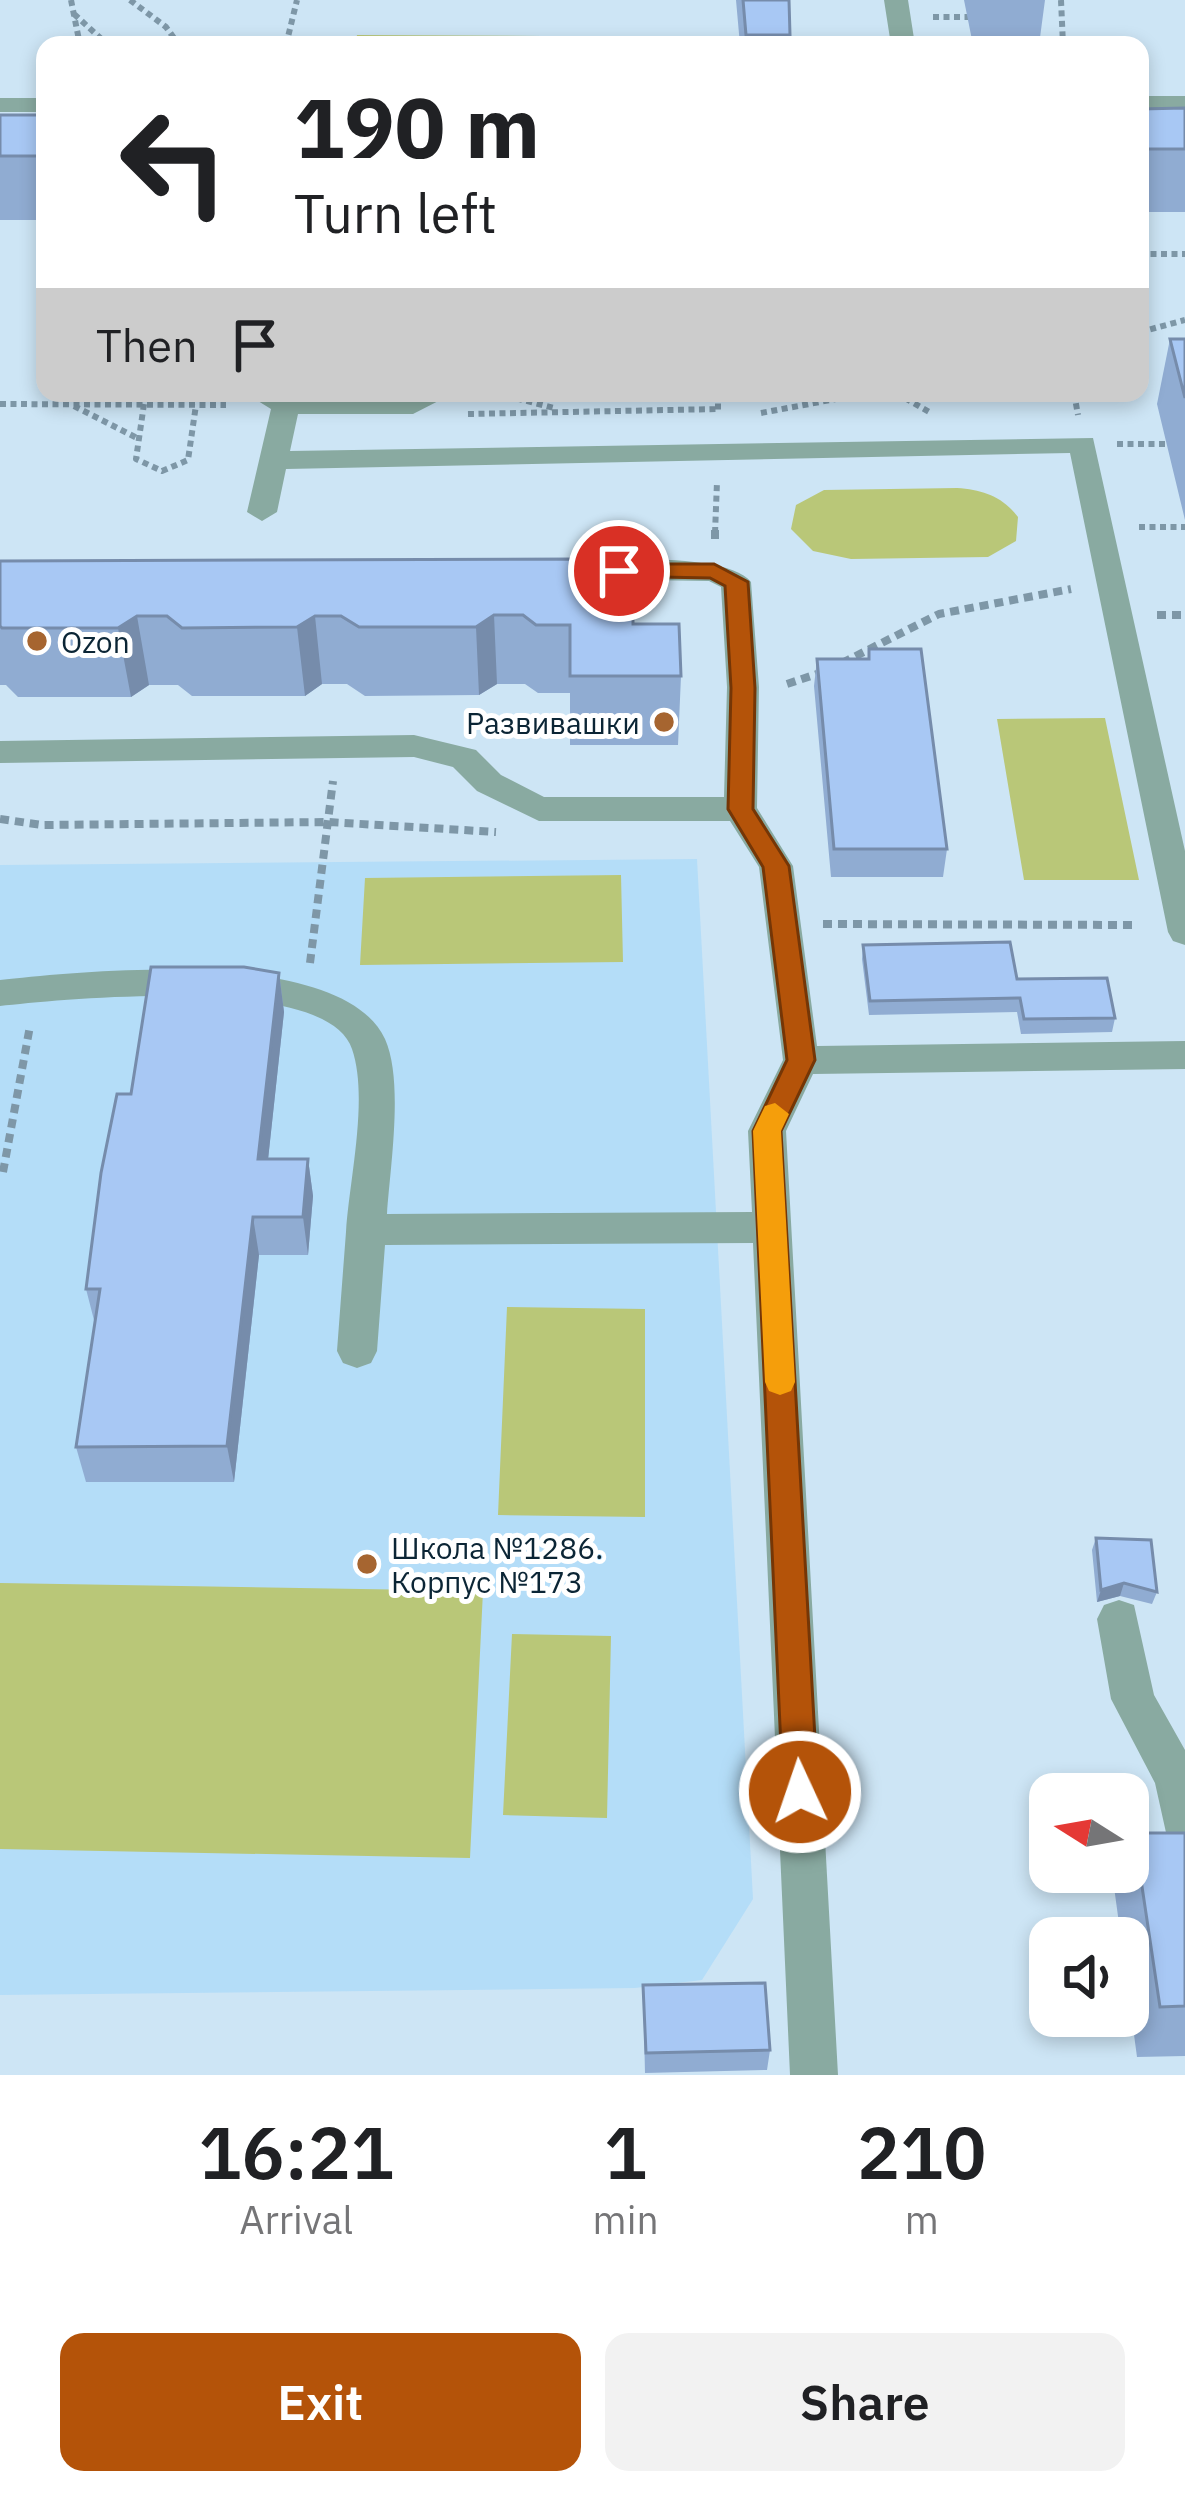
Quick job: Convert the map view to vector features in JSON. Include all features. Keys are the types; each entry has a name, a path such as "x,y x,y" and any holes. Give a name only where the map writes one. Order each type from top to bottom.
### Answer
{"street":[{"path":"896,0 902,36"},
{"path":"1149,103 1185,103"},
{"path":"0,105 36,105"},
{"path":"262,512 274,460 273,402"},
{"path":"274,460 1084,444 1184,928"},
{"path":"500,572 714,571 736,582 743,688 740,809 776,866 801,1060 767,1131 814,2075"},
{"path":"0,752 414,746 464,758 489,783 539,809 740,809"},
{"path":"18,991 78,984 275,988 306,996 346,1016 371,1046 375,1093 356,1351"},
{"path":"801,1060 1185,1054"},
{"path":"364,1230 772,1227"},
{"path":"1119,1619 1133,1699 1181,1779 1185,1831"}],"path":[{"path":"71,0 78,36"},
{"path":"130,0 172,36"},
{"path":"288,36 297,0"},
{"path":"1061,0 1063,36"},
{"path":"74,14 98,36"},
{"path":"1149,254 1185,254"},
{"path":"1149,330 1185,320"},
{"path":"0,404 227,402"},
{"path":"429,402 439,414 718,409"},
{"path":"530,402 567,412"},
{"path":"751,416 822,402"},
{"path":"70,404 137,438"},
{"path":"144,404 134,453 141,464 168,471 188,460 196,404"},
{"path":"743,688 801,683 939,614 1112,581"},
{"path":"306,996 338,744"},
{"path":"0,819 42,825 328,822 513,833"},
{"path":"786,923 1184,928"},
{"path":"3,1172 18,991"}],"shaded area":[{"name":"Школа №1286. Корпус №173","path":"697,859 753,1899 702,1980 635,1988 0,1995 0,865"}],"green space":[{"path":"357,35 543,36 357,36"},
{"path":"957,488 984,493 1005,504 1018,517 1016,541 988,557 851,559 813,551 791,529 796,505 824,490"},
{"path":"1105,718 1139,880 1024,880 997,719"},
{"path":"621,875 623,962 360,965 365,878"},
{"path":"507,1307 645,1309 645,1517 498,1515"},
{"path":"0,1583 483,1591 470,1858 0,1849"},
{"path":"512,1634 611,1636 607,1818 503,1815"}],"building":[{"path":"743,0 789,0 790,35 746,35"},
{"path":"1185,108 1185,149 1149,149 1149,109"},
{"path":"0,115 36,115 36,156 0,156"},
{"path":"1170,339 1185,339 1185,398"},
{"path":"577,559 578,587 633,587 633,624 679,624 681,676 570,676 570,625 536,625 523,615 494,615 476,627 359,627 341,616 315,616 297,627 182,628 167,616 137,616 118,628 0,626 0,561"},
{"path":"869,649 921,649 947,849 834,849 817,659 869,659"},
{"path":"1010,942 1017,979 1107,978 1115,1018 1024,1019 1020,998 870,1001 863,945"},
{"path":"151,967 244,967 279,973 258,1159 308,1159 303,1217 253,1217 227,1446 76,1447 100,1289 86,1289 101,1173 117,1094 131,1094"},
{"path":"1096,1538 1151,1540 1157,1592 1124,1583 1101,1590"},
{"path":"1149,1833 1185,1833 1185,2006 1160,2007 1143,1893 1149,1893"},
{"path":"765,1983 770,2050 646,2053 643,1985"}],"slow traffic":[{"path":"775,1114 767,1131 780,1382"}],"place":[{"name":"Ozon","path":"37,641"},
{"name":"Развивашки","path":"664,722"},
{"name":"Школа №1286. Корпус №173","path":"367,1564"}],"route":[{"path":"619,571 714,571 736,582 743,688 740,809 767,847 783,898 801,1060 767,1131 800,1792"}]}
